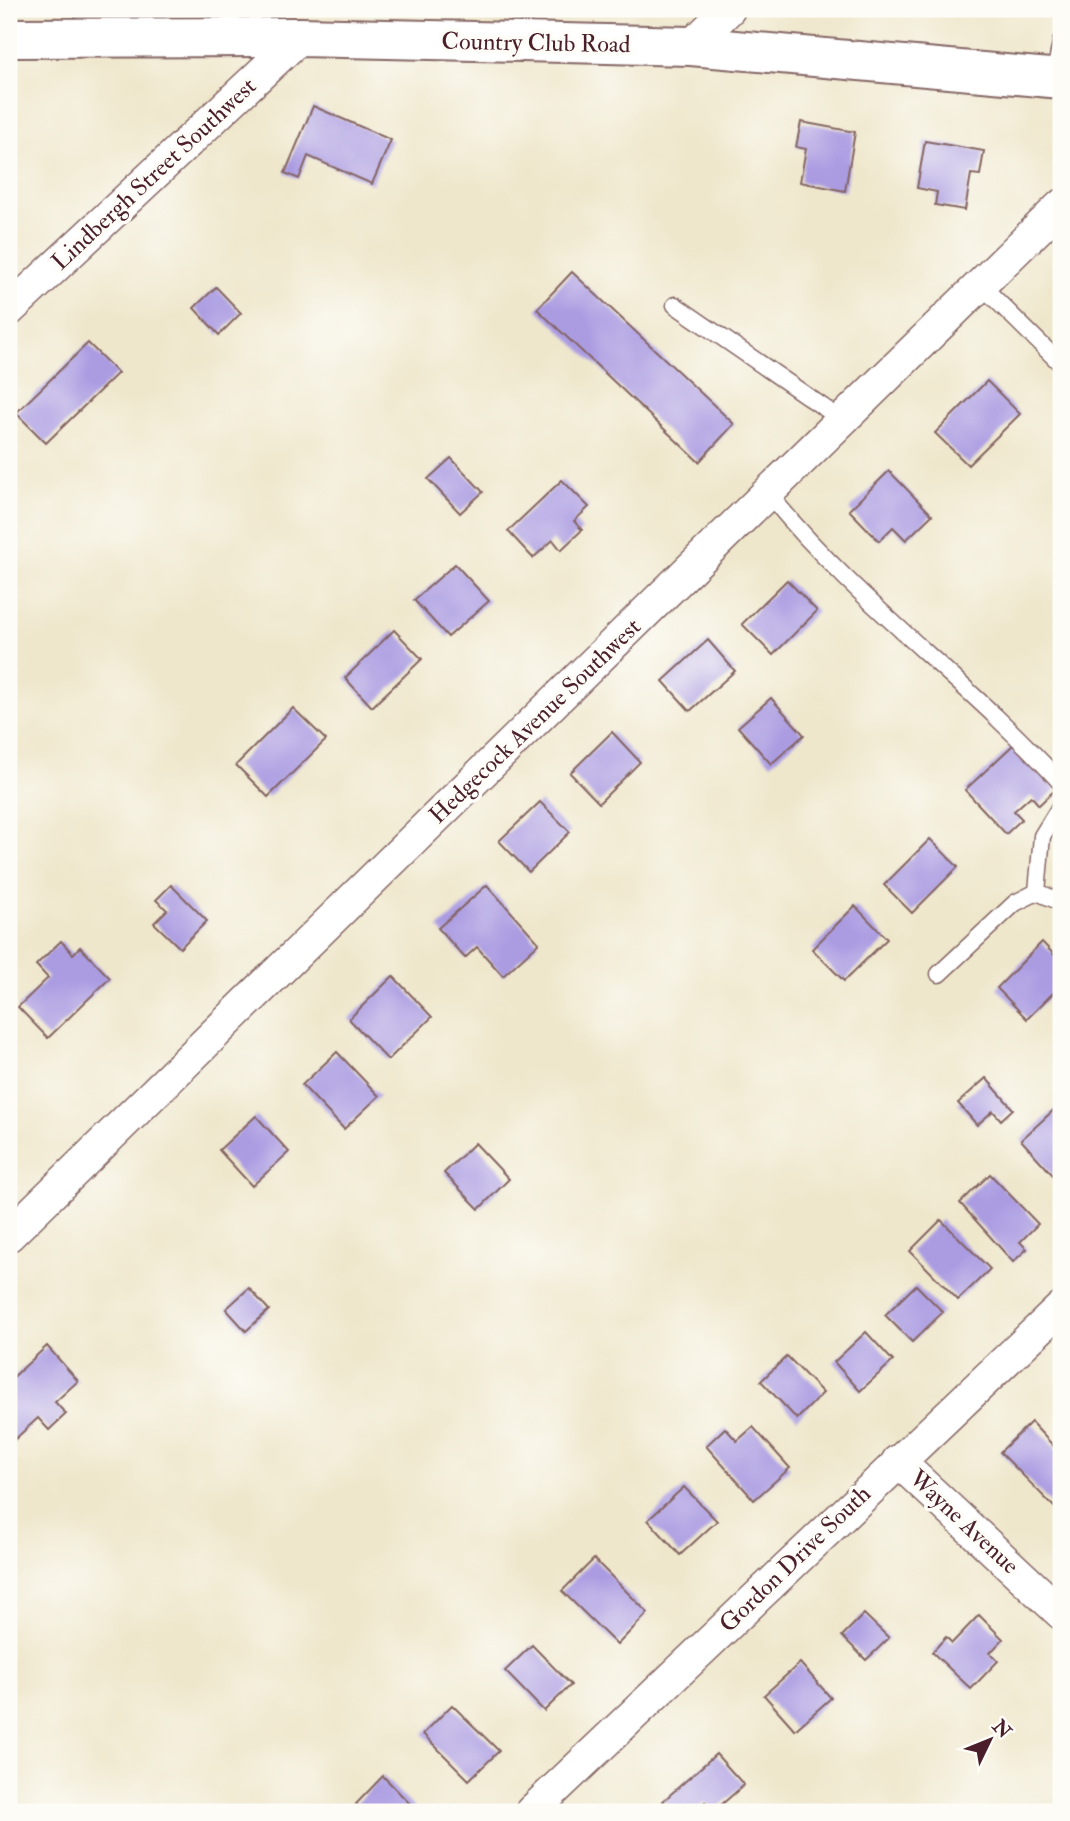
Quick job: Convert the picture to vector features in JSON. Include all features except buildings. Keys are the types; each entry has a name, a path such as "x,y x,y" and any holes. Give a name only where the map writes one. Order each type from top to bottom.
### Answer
{"main road":[{"name":"Country Club Road","path":"9,38 299,37 691,46 1059,66"}],"street":[{"path":"691,46 729,9"},
{"name":"Lindbergh Street Southwest","path":"9,310 299,37"},
{"name":"Hedgecock Avenue Southwest","path":"9,1235 1061,206"},
{"name":"Gordon Drive South","path":"531,1812 1061,1308"},
{"name":"Wayne Avenue","path":"898,1461 1061,1613"}],"lane":[{"path":"981,285 1061,364"},
{"path":"675,305 842,420"},
{"path":"768,493 831,567 1022,740 1061,783"},
{"path":"1037,892 1042,836 1061,805"},
{"path":"939,974 1015,903 1037,892 1061,902"}]}
